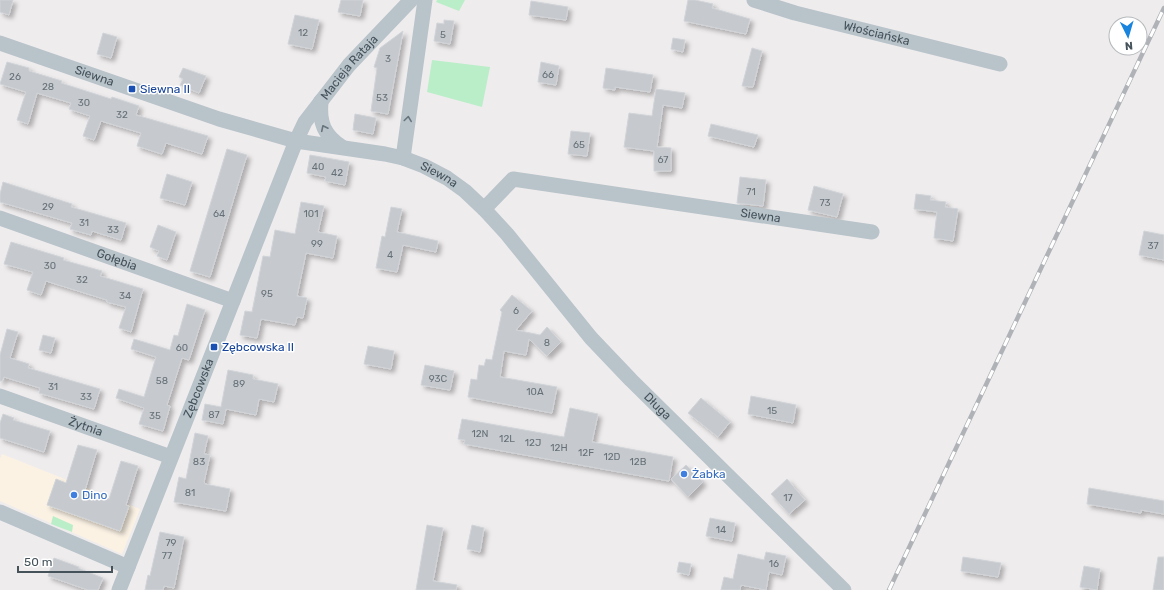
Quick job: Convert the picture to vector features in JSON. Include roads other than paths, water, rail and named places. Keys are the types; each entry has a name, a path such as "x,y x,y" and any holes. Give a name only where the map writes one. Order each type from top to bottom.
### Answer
{"street":[{"name":"Macieja Rataja","path":"296,140 305,122 348,65 410,0"},
{"path":"403,158 425,0"},
{"name":"Włościańska","path":"754,0 795,13 1000,64"},
{"name":"Siewna","path":"0,43 219,119 296,140 403,158 424,166 447,178 465,190 484,209 513,179 872,232"},
{"path":"321,101 320,113 324,127 332,140 342,147"},
{"name":"Zębcowska","path":"119,590 296,140"},
{"name":"Długa","path":"484,209 507,234 591,338 631,380 844,590"},
{"name":"Gołębia","path":"0,218 233,302"},
{"name":"Żytnia","path":"0,396 171,457"},
{"path":"0,512 128,566"}],"railway":[{"path":"889,590 1164,8"}],"place":[{"name":"Siewna II","path":"132,89"},
{"name":"Zębcowska II","path":"214,347"},
{"name":"Żabka","path":"684,474"},
{"name":"Dino","path":"74,495"}]}
